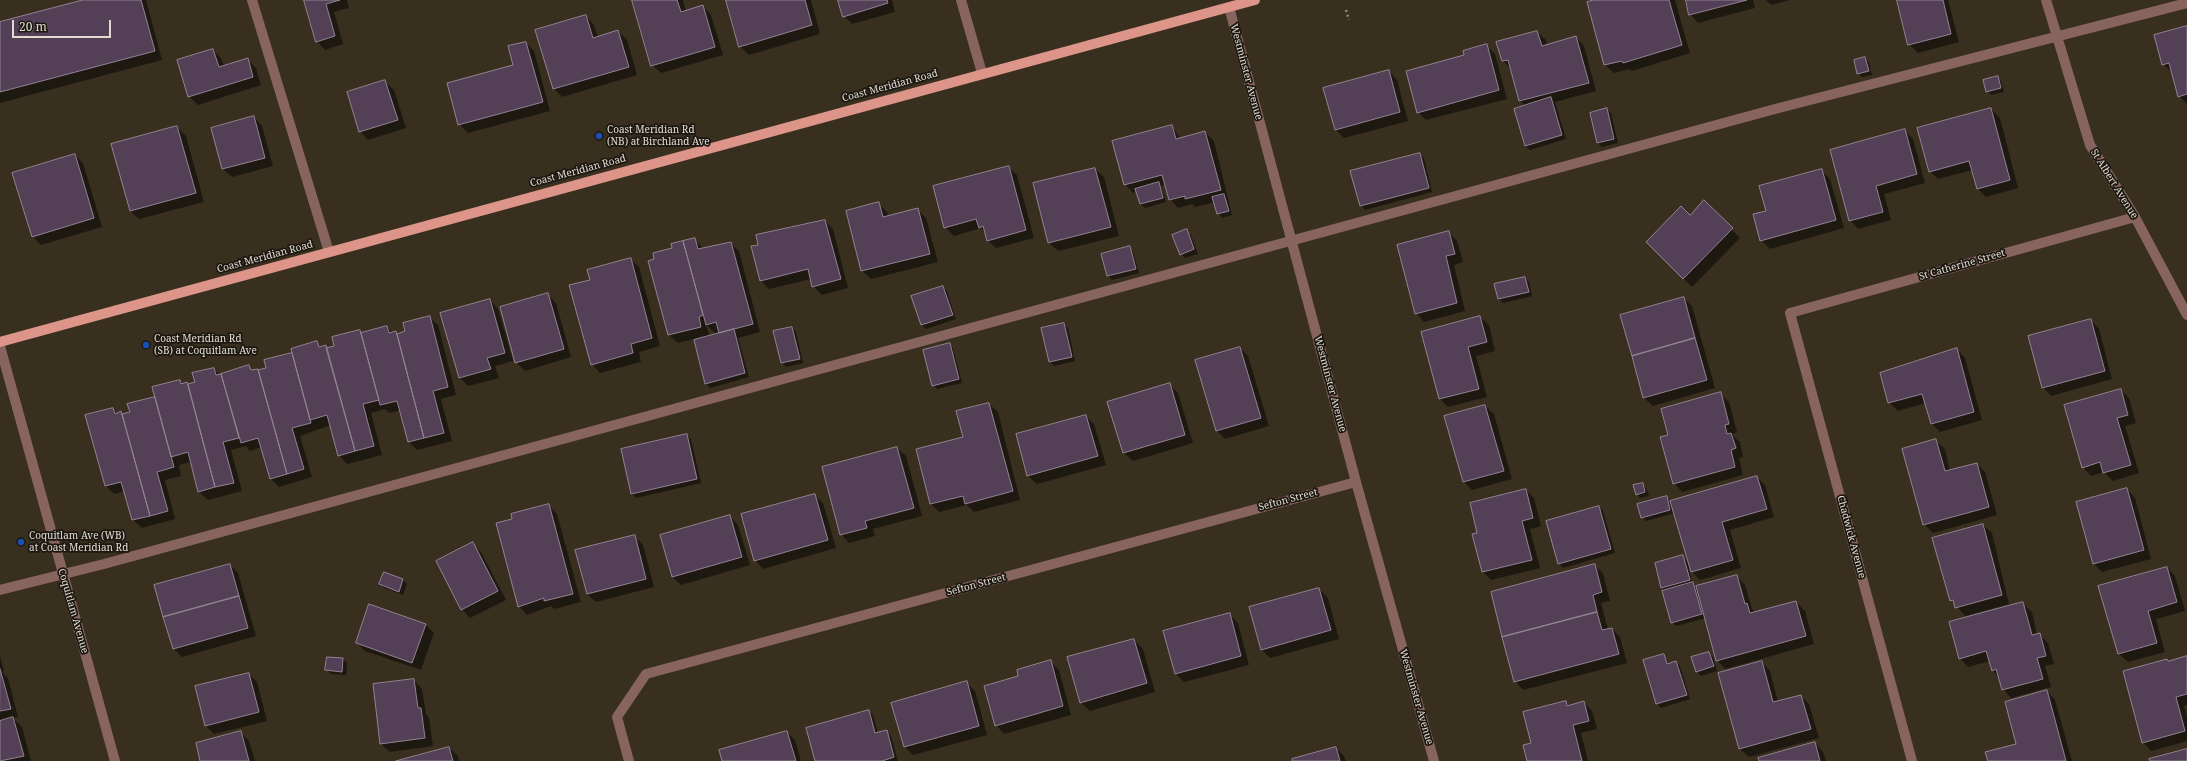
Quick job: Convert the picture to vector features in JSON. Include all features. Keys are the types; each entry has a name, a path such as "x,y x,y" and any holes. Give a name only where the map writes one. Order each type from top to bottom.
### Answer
{"main road":[{"name":"Coast Meridian Road","path":"0,342 982,73 1255,0"}],"street":[{"path":"252,0 329,252"},
{"path":"961,0 982,73"},
{"name":"St Albert Avenue","path":"2046,0 2090,146 2135,217 2187,315"},
{"path":"0,590 62,573 104,564 1775,108 2187,3"},
{"name":"Westminster Avenue","path":"1229,7 1356,482 1434,761"},
{"name":"St Catherine Street","path":"1790,313 2135,217"},
{"name":"Chadwick Avenue","path":"1790,313 1912,761"},
{"name":"Coquitlam Avenue","path":"0,346 115,761"},
{"name":"Sefton Street","path":"629,761 617,717 646,674 1356,482"}],"path":[{"path":"1346,10 1349,20"}],"building":[{"path":"83,0 141,0 155,51 0,92 0,22"},
{"path":"304,0 340,0 326,4 335,36 316,42"},
{"path":"632,0 677,0 681,12 703,5 715,47 651,66"},
{"path":"726,0 805,0 812,25 739,47"},
{"path":"838,0 887,0 888,3 843,17"},
{"path":"1594,0 1669,0 1682,45 1623,63 1622,61 1604,65 1587,2"},
{"path":"1686,0 1747,0 1689,15"},
{"path":"1897,0 1943,0 1951,34 1908,45"},
{"path":"586,15 593,38 618,30 629,67 553,89 535,30"},
{"path":"2187,26 2187,94 2178,97 2169,63 2162,65 2154,35"},
{"path":"1537,31 1542,46 1576,36 1589,83 1519,101 1508,60 1502,61 1496,42"},
{"path":"526,42 543,102 458,125 447,83 513,65 508,46"},
{"path":"1487,44 1499,90 1417,113 1406,71 1464,55 1463,51"},
{"path":"213,49 219,67 248,58 253,77 188,97 177,60"},
{"path":"1865,57 1869,71 1857,74 1854,60"},
{"path":"1389,70 1400,112 1335,130 1323,88"},
{"path":"1998,76 2001,88 1986,92 1983,80"},
{"path":"385,80 398,120 359,132 347,92"},
{"path":"1551,97 1562,135 1525,146 1514,109"},
{"path":"1607,108 1614,139 1597,143 1590,113"},
{"path":"1991,108 2010,180 1977,189 1969,161 1929,172 1917,128"},
{"path":"254,116 265,158 222,169 211,128"},
{"path":"1172,125 1176,139 1205,131 1221,190 1185,199 1185,196 1169,200 1162,175 1124,185 1112,141"},
{"path":"177,126 196,193 130,211 111,144"},
{"path":"1905,129 1917,174 1876,186 1883,212 1849,221 1830,150"},
{"path":"1420,153 1429,188 1360,206 1350,171"},
{"path":"75,154 94,218 32,237 12,173"},
{"path":"1009,166 1026,230 987,241 983,226 979,228 976,219 944,228 933,186"},
{"path":"1095,168 1111,227 1048,243 1033,183"},
{"path":"1822,169 1836,220 1760,241 1753,214 1766,211 1759,186"},
{"path":"1159,182 1163,198 1140,204 1135,189"},
{"path":"1224,194 1229,211 1217,214 1212,197"},
{"path":"1704,200 1733,228 1683,279 1646,242 1681,206 1690,215"},
{"path":"879,202 883,217 918,208 930,254 861,271 846,211"},
{"path":"825,220 841,279 812,287 808,269 760,281 751,246 758,245 756,235"},
{"path":"1187,229 1194,249 1180,255 1172,235"},
{"path":"1449,231 1455,254 1446,256 1457,303 1415,314 1397,245"},
{"path":"695,238 698,249 731,242 753,324 719,333 716,322 706,325 683,241"},
{"path":"683,241 703,315 699,317 701,327 668,335 648,261 654,259 653,253 672,248 671,244"},
{"path":"1130,246 1136,269 1107,276 1101,254"},
{"path":"631,258 652,338 631,344 633,353 591,365 569,285 590,280 587,270"},
{"path":"1525,277 1529,292 1498,299 1494,284"},
{"path":"943,286 953,315 921,325 911,296"},
{"path":"548,293 564,349 515,363 500,307"},
{"path":"1684,297 1695,338 1632,356 1620,315"},
{"path":"490,299 505,353 487,358 491,369 459,378 440,313"},
{"path":"430,316 448,387 433,391 444,433 424,438 397,334 405,331 403,323"},
{"path":"1480,316 1487,342 1468,347 1479,389 1439,399 1421,332"},
{"path":"2091,319 2105,371 2042,388 2028,336"},
{"path":"1064,323 1072,357 1049,362 1041,328"},
{"path":"387,326 389,333 396,331 424,438 408,442 397,401 380,405 361,333"},
{"path":"792,327 800,359 781,363 773,331"},
{"path":"734,329 745,373 705,384 694,340"},
{"path":"360,330 379,400 363,404 374,446 355,451 326,348 334,346 332,337"},
{"path":"1695,338 1707,380 1643,398 1632,356"},
{"path":"317,341 319,347 326,345 355,451 338,456 327,415 310,420 291,349"},
{"path":"950,343 959,379 932,386 923,350"},
{"path":"1240,347 1261,418 1216,431 1195,360"},
{"path":"1957,348 1974,412 1931,424 1922,394 1888,403 1880,373"},
{"path":"292,353 311,423 292,428 304,469 287,474 258,370 266,368 264,360"},
{"path":"249,365 251,370 258,369 287,474 270,479 258,438 241,443 221,374"},
{"path":"214,368 216,375 221,374 239,438 223,442 234,483 215,487 188,384 195,382 192,373"},
{"path":"180,380 181,384 187,382 215,487 198,492 188,452 171,457 152,387"},
{"path":"1170,383 1185,435 1123,453 1107,402"},
{"path":"2121,389 2128,415 2117,418 2131,465 2103,473 2100,462 2082,468 2064,405"},
{"path":"1721,392 1729,424 1725,425 1727,434 1731,433 1736,448 1731,450 1735,467 1673,484 1660,437 1668,435 1661,409"},
{"path":"155,397 174,467 157,472 168,511 150,516 122,414 130,412 127,404"},
{"path":"989,403 1013,491 965,504 963,496 930,504 916,449 963,437 956,411"},
{"path":"1485,405 1504,471 1463,482 1444,416"},
{"path":"113,408 115,414 121,411 150,516 132,520 121,482 105,486 85,415"},
{"path":"1086,415 1098,456 1027,476 1016,434"},
{"path":"687,434 697,479 631,494 621,449"},
{"path":"1936,439 1945,471 1977,463 1989,507 1923,525 1902,449"},
{"path":"897,447 914,508 865,521 867,528 840,535 822,467"},
{"path":"1757,476 1767,509 1722,522 1733,560 1691,572 1670,501"},
{"path":"1643,483 1645,492 1636,495 1633,485"},
{"path":"2127,488 2144,550 2093,564 2076,502"},
{"path":"1526,489 1533,518 1522,521 1532,560 1482,572 1472,534 1477,533 1470,503"},
{"path":"815,494 828,540 754,561 741,514"},
{"path":"1667,496 1670,510 1641,518 1637,504"},
{"path":"549,504 573,594 544,601 544,598 518,607 496,523 512,519 511,514"},
{"path":"1599,506 1611,549 1558,564 1546,521"},
{"path":"730,515 742,557 672,577 660,535"},
{"path":"1983,524 2002,595 1955,608 1953,600 1950,601 1932,538"},
{"path":"635,535 646,579 587,594 575,550"},
{"path":"473,542 498,591 461,610 436,561"},
{"path":"1683,555 1690,580 1661,588 1655,563"},
{"path":"230,564 239,596 163,617 154,585"},
{"path":"1595,564 1602,592 1593,595 1597,612 1502,637 1491,592"},
{"path":"2167,567 2177,602 2148,611 2157,643 2118,654 2098,586"},
{"path":"384,572 403,579 399,592 379,584"},
{"path":"1737,575 1745,604 1747,603 1750,613 1796,601 1806,636 1716,661 1696,586"},
{"path":"1693,582 1702,614 1671,623 1662,591"},
{"path":"1319,588 1331,630 1261,650 1249,607"},
{"path":"239,596 248,628 173,649 163,617"},
{"path":"2023,602 2032,635 2040,633 2046,656 2037,658 2043,679 2002,690 1996,669 1992,671 1986,651 1959,659 1949,622"},
{"path":"369,604 426,624 412,663 356,643"},
{"path":"1597,612 1602,630 1612,628 1619,654 1514,682 1502,637"},
{"path":"1230,613 1241,656 1175,674 1163,631"},
{"path":"1134,639 1147,683 1080,703 1067,657"},
{"path":"1709,652 1714,666 1696,672 1691,657"},
{"path":"1664,654 1667,664 1676,661 1687,695 1656,704 1643,660"},
{"path":"2187,656 2187,694 2176,697 2185,731 2142,743 2123,671 2167,659 2168,661"},
{"path":"327,657 343,658 342,672 325,670"},
{"path":"1051,660 1063,706 995,726 984,686 1018,676 1017,670"},
{"path":"1762,661 1773,702 1801,695 1811,729 1739,749 1718,673"},
{"path":"0,669 11,709 0,711"},
{"path":"249,673 259,712 205,726 195,686"},
{"path":"414,679 418,708 421,708 425,738 380,744 373,684"},
{"path":"967,681 979,726 904,747 891,703"},
{"path":"2047,690 2066,761 1988,761 1985,752 2016,744 2005,702"},
{"path":"1566,701 1567,706 1584,701 1589,721 1573,725 1582,761 1527,761 1523,745 1531,743 1523,712"},
{"path":"869,710 875,733 887,730 894,757 882,761 815,761 806,728"},
{"path":"13,717 24,756 0,761 0,721"},
{"path":"241,731 249,761 200,761 196,743"},
{"path":"787,731 796,761 722,761 719,750"},
{"path":"1815,742 1820,761 1759,761 1758,758"},
{"path":"449,747 453,761 396,761"},
{"path":"1336,747 1340,761 1292,761 1292,759"},
{"path":"2187,749 2187,761 2150,761 2149,759"}],"place":[{"name":"Coast Meridian Rd (NB) at Birchland Ave","path":"599,136"},
{"name":"Coast Meridian Rd (SB) at Coquitlam Ave","path":"146,345"},
{"name":"Coquitlam Ave (WB) at Coast Meridian Rd","path":"21,542"}]}
